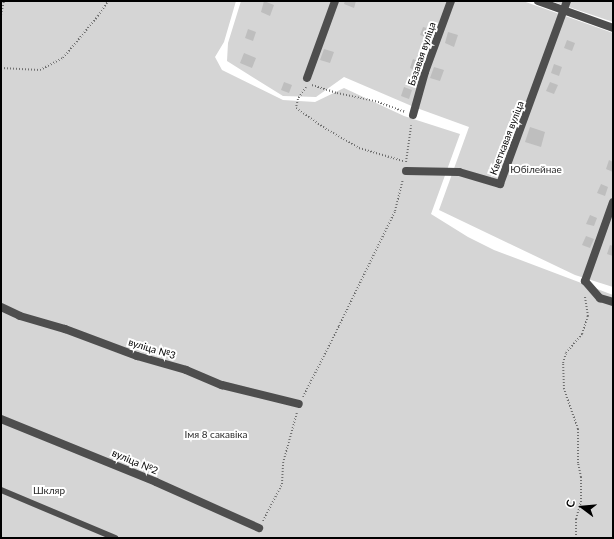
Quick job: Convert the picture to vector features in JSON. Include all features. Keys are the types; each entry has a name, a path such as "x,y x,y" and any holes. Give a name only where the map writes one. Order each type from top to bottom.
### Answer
{"street":[{"path":"308,80 335,1"},
{"name":"Бэзавая вуліца","path":"413,114 425,72 451,1"},
{"path":"538,1 613,28"},
{"path":"564,10 567,1"},
{"name":"Кветкавая вуліца","path":"406,171 459,172 500,184 564,10"},
{"path":"613,202 585,280 600,298 613,302"},
{"name":"вуліца №3","path":"1,308 20,316 65,329 137,356 186,370 222,385 299,404"},
{"name":"вуліца №2","path":"1,419 149,479 259,528"}],"lane":[{"path":"1,490 115,538"}],"path":[{"path":"1,15 4,1"},
{"path":"1,68 40,70 63,58 98,16 108,1"},
{"path":"259,528 267,516 282,484 283,463 299,404 339,326 394,210 406,171 413,114 375,101 316,88 308,80 298,99 296,108 328,130 359,148 406,162"},
{"path":"576,538 576,518 581,502 581,477 578,463 578,429 564,389 563,363 566,353 582,334 588,316 585,280"}],"green space":[{"path":"1,1 236,1 224,42 215,57 222,70 283,100 315,102 344,88 404,116 460,134 431,214 468,237 494,250 613,295 613,538 1,538"},
{"name":"Юбілейнае","path":"241,1 523,1 613,33 613,287 575,275 439,210 469,127 414,107 344,77 316,97 283,96 227,61 228,43"},
{"path":"551,1 613,1 613,22"}],"building":[{"path":"264,1 274,5 270,16 261,12"},
{"path":"345,1 356,1 354,8 344,4"},
{"path":"423,27 431,29 428,38 420,35"},
{"path":"248,29 256,32 253,41 245,38"},
{"path":"448,32 458,35 454,47 445,43"},
{"path":"567,40 575,43 572,51 564,48"},
{"path":"324,49 334,52 330,63 320,60"},
{"path":"244,53 256,58 252,68 240,63"},
{"path":"413,59 421,62 417,71 410,68"},
{"path":"554,64 562,67 559,76 551,73"},
{"path":"434,67 444,70 440,81 430,78"},
{"path":"284,82 292,85 289,93 281,90"},
{"path":"550,82 558,85 554,94 546,91"},
{"path":"404,87 412,90 409,99 401,96"},
{"path":"530,127 545,132 541,147 525,142"},
{"path":"609,160 613,162 613,172 606,169"},
{"path":"601,184 608,187 605,196 597,193"},
{"path":"590,215 597,218 594,226 586,224"},
{"path":"586,236 594,239 590,248 582,245"},
{"path":"610,245 613,246 613,256 607,254"}],"park label":[{"name":"Імя 8 сакавіка","path":"216,435"},
{"name":"Шкляр","path":"49,491"}]}
